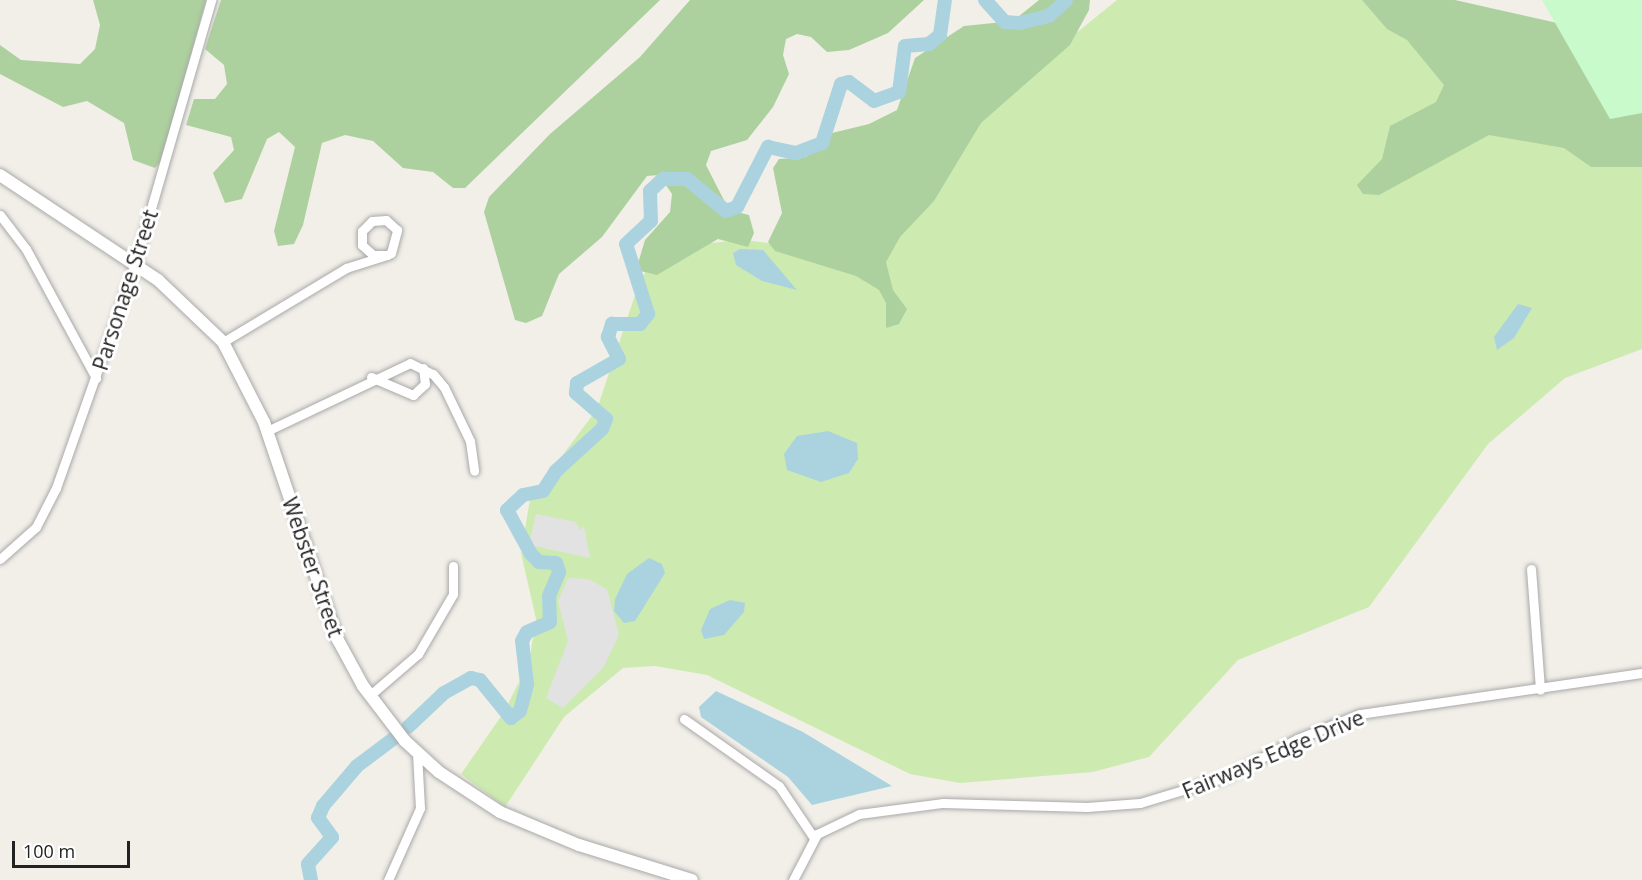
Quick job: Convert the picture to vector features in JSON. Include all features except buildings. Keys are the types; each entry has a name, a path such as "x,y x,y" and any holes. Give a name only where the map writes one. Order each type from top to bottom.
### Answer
{"street":[{"name":"Parsonage Street","path":"0,559 24,541 46,510 96,378 135,264 211,0"},
{"name":"Webster Street","path":"0,175 135,264 180,298 222,342 267,431 326,615 369,696 417,752 462,789 509,817 692,880"},
{"path":"0,215 26,249 96,378"},
{"path":"222,342 346,268 387,255 397,245 397,230 386,220 372,221 362,231 362,245 373,255 387,255"},
{"path":"267,431 371,377 404,363 423,368 438,379 470,441 474,471"},
{"path":"371,377 413,395 425,384 423,368"},
{"path":"369,696 418,654 453,594 453,566"},
{"path":"1532,569 1540,690"},
{"name":"Fairways Edge Drive","path":"813,838 842,819 912,806 1097,807 1161,799 1226,777 1298,739 1360,714 1434,699 1540,690 1642,674"},
{"path":"684,719 779,786 813,838 793,880"},
{"path":"388,880 420,808 417,752"}],"green space":[{"path":"93,0 206,0 162,160 155,168 133,160 124,123 87,101 63,107 0,74 0,45 21,60 80,64 95,49 100,25"},
{"path":"221,0 660,0 465,188 453,188 433,172 403,168 373,141 345,135 322,143 303,225 294,244 278,246 274,231 295,147 279,132 267,139 242,199 225,203 213,173 234,150 231,137 186,125 194,99 215,99 227,84 224,65 205,49"},
{"path":"690,0 924,0 888,33 849,50 827,52 811,37 797,34 786,39 783,55 789,74 773,107 747,140 711,151 706,165 729,210 749,215 754,233 748,247 718,239 657,275 636,270 645,240 670,212 672,194 659,175 647,176 602,237 559,274 542,316 526,323 515,320 484,212 489,197 550,134 640,57"},
{"path":"1039,0 1090,0 1089,10 1070,45 981,123 934,201 900,237 886,262 893,290 907,309 899,324 886,328 886,303 879,290 856,276 775,251 768,242 782,213 773,168 779,159 806,157 832,133 869,124 897,110 915,58 964,26 1013,21"},
{"path":"1117,0 1372,0 1478,120 1642,163 1642,349 1565,378 1488,444 1369,607 1238,660 1149,757 1093,772 960,783 910,774 707,675 655,666 623,668 564,717 505,807 461,774 504,712 529,662 536,619 521,553 530,499 597,409 640,280 652,263 686,245 745,240 792,246 971,118"},
{"path":"1362,0 1455,0 1642,42 1642,167 1591,167 1564,148 1489,135 1379,195 1363,194 1357,185 1382,159 1390,126 1436,102 1444,85 1407,40 1387,29"},
{"path":"1542,0 1642,0 1642,113 1610,119"}],"shaded area":[{"path":"536,514 576,522 580,530 584,526 590,558 529,545"},
{"path":"568,578 588,579 607,589 619,635 603,668 563,708 546,698 568,641 558,601"}],"water":[{"path":"740,249 763,250 797,290 762,281 736,265 733,253"},
{"path":"1518,304 1532,308 1514,338 1497,350 1494,337"},
{"path":"828,431 857,443 858,459 849,473 821,482 787,470 784,454 797,436"},
{"path":"649,558 662,564 665,573 635,621 624,623 614,611 615,599 627,574"},
{"path":"730,600 745,603 744,612 724,635 704,639 701,630 710,609"},
{"path":"716,691 803,732 892,786 812,805 788,777 701,717 699,707"}],"waterway":[{"path":"408,727 444,693 471,678 480,680 511,718 520,711 527,684 522,641 527,632 550,622 549,596 559,572 556,563 539,562 531,554 507,510 523,495 543,491 556,471 602,429 606,419 576,393 577,383 619,359 608,337 612,324 640,324 648,314 626,244 651,221 650,191 663,179 687,179 726,211 737,207 768,147 796,153 822,143 841,84 849,82 874,101 899,92 905,46 929,44 940,35 945,0"},
{"path":"985,0 1005,22 1020,23 1049,16 1066,0"},
{"path":"311,880 308,864 332,837 318,818 323,806 357,766 393,739"}]}
